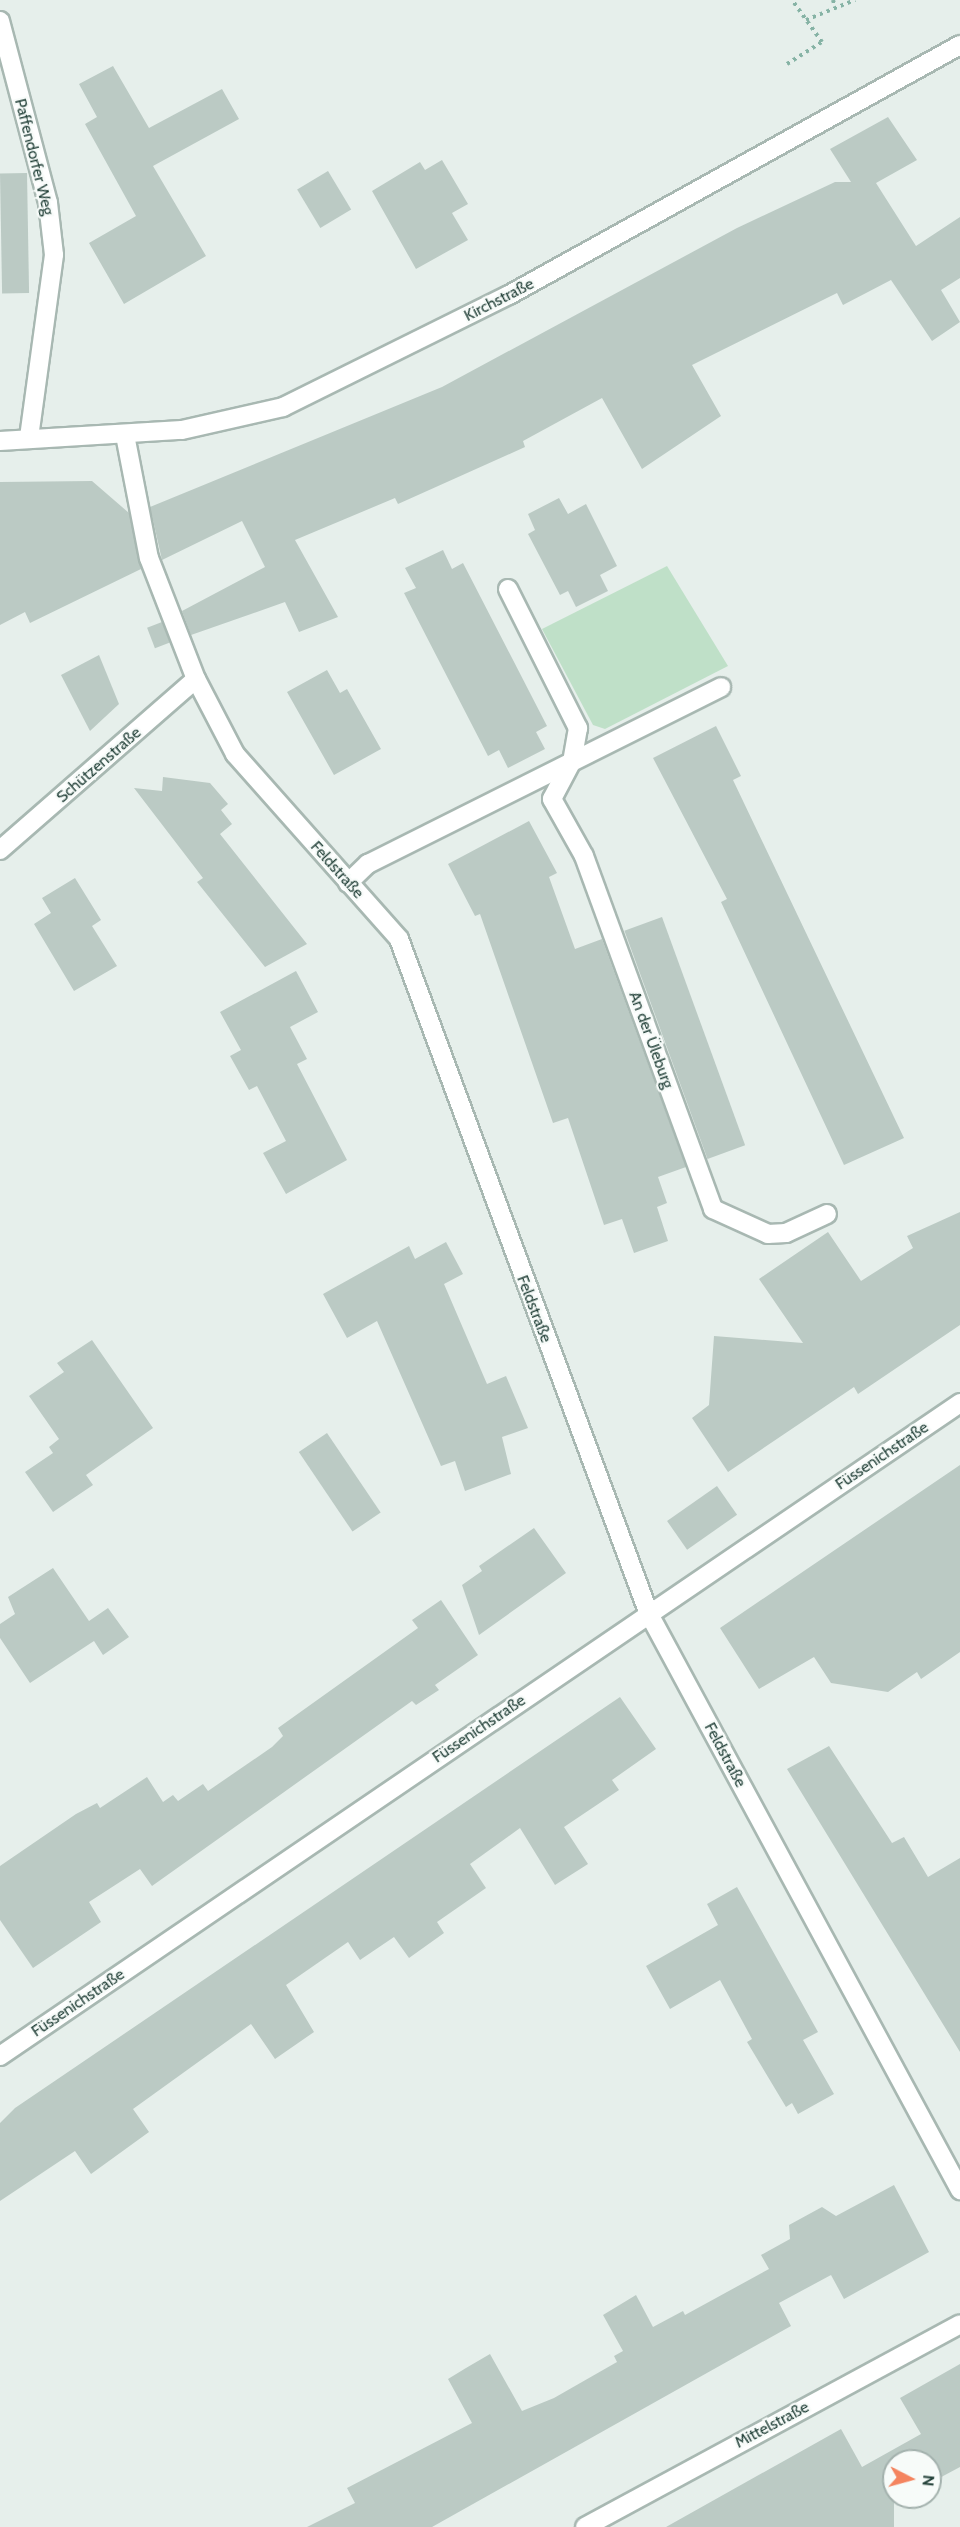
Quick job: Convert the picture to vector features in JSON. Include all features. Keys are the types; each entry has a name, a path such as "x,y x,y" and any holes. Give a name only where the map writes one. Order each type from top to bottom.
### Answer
{"street":[{"name":"Paffendorfer Weg","path":"0,21 48,203 54,255 30,438"},
{"name":"Kirchstraße","path":"0,441 182,430 283,407 509,295 960,45"},
{"name":"Feldstraße","path":"125,435 149,558 196,679 235,754 399,939 649,1614 960,2190"},
{"name":"An der Üleburg","path":"508,590 578,729 572,761 552,799 584,856 713,1209 768,1234 786,1233 827,1214"},
{"name":"Schützenstraße","path":"0,850 196,679"},
{"path":"348,883 368,864 721,687"},
{"name":"Füssenichstraße","path":"0,2056 960,1404"},
{"name":"Mittelstraße","path":"585,2527 960,2324"}],"path":[{"path":"788,64 822,42 792,0"},
{"path":"833,0 835,7"},
{"path":"806,20 855,0"}],"green space":[{"path":"667,566 728,666 605,729 593,725 542,629"}],"building":[{"path":"113,66 149,128 222,89 239,119 153,166 206,256 124,304 89,243 136,216 85,124 97,117 79,84"},
{"path":"888,117 917,160 876,183 916,246 960,217 960,278 941,290 960,322 932,341 891,280 843,305 837,293 692,365 721,416 642,469 602,398 523,441 525,447 398,504 395,498 295,540 338,617 299,632 285,602 191,635 182,611 265,567 242,521 162,560 150,507 442,387 737,228 835,182 851,182 830,149"},
{"path":"442,160 468,204 452,213 468,240 416,269 372,191 420,162 425,170"},
{"path":"328,171 351,210 320,228 297,190"},
{"path":"0,173 27,173 29,293 2,293"},
{"path":"92,481 129,513 141,569 30,623 25,612 0,625 0,482"},
{"path":"559,498 568,514 586,504 617,566 600,575 608,591 576,607 568,591 560,595 528,534 535,530 528,514"},
{"path":"443,550 452,569 463,563 547,726 536,732 545,749 508,768 499,750 488,756 404,593 416,588 405,568"},
{"path":"162,622 170,643 155,648 147,628"},
{"path":"99,655 119,704 90,731 61,675"},
{"path":"327,670 340,693 347,689 381,749 334,775 287,692"},
{"path":"716,726 741,776 733,780 904,1138 844,1165 721,902 727,899 653,758"},
{"path":"163,777 210,783 228,804 221,810 232,824 220,834 307,944 265,967 197,882 203,878 134,788 162,791"},
{"path":"529,821 557,873 549,877 575,949 602,939 686,1167 658,1177 667,1203 657,1207 668,1241 634,1253 622,1219 604,1225 568,1118 553,1123 480,914 475,916 448,864"},
{"path":"75,878 101,920 92,926 117,966 74,991 34,924 51,913 42,898"},
{"path":"662,917 745,1145 708,1159 624,931"},
{"path":"296,971 318,1012 290,1027 307,1059 297,1064 347,1160 286,1194 263,1153 286,1141 257,1086 249,1090 230,1056 241,1050 220,1012"},
{"path":"960,1212 960,1325 858,1394 854,1387 728,1472 692,1418 709,1405 714,1336 803,1343 759,1279 828,1232 861,1281 913,1248 907,1236"},
{"path":"446,1242 463,1274 444,1284 487,1384 506,1376 528,1428 502,1437 511,1474 465,1491 455,1461 441,1466 377,1321 347,1338 323,1294 409,1246 415,1259"},
{"path":"92,1340 153,1428 86,1475 93,1485 53,1512 25,1472 53,1453 49,1447 59,1439 29,1396 64,1372 57,1363"},
{"path":"327,1433 381,1513 352,1532 299,1452"},
{"path":"960,1465 960,1652 921,1679 917,1672 888,1692 831,1683 814,1657 759,1689 720,1628"},
{"path":"717,1486 737,1515 687,1550 667,1521"},
{"path":"534,1528 566,1573 479,1635 462,1585 482,1571 479,1566"},
{"path":"53,1568 89,1621 108,1608 129,1637 103,1655 94,1641 30,1683 0,1638 0,1624 15,1614 8,1597"},
{"path":"441,1600 478,1655 435,1685 439,1690 416,1705 412,1701 152,1886 140,1869 89,1902 101,1922 33,1968 0,1920 0,1866 76,1814 97,1803 100,1808 147,1777 163,1802 173,1795 178,1801 203,1784 208,1791 272,1747 283,1736 278,1728 418,1628 412,1620"},
{"path":"620,1697 656,1749 612,1780 619,1790 564,1827 588,1864 555,1885 520,1828 470,1864 486,1888 437,1922 444,1933 409,1958 394,1937 360,1960 348,1942 286,1985 314,2032 275,2059 251,2024 133,2109 149,2132 91,2174 75,2151 0,2201 0,2123 15,2108"},
{"path":"829,1746 892,1843 904,1837 928,1877 960,1858 960,2052 787,1769"},
{"path":"737,1887 818,2032 803,2040 834,2094 798,2114 792,2103 786,2107 747,2042 752,2039 720,1980 670,2009 646,1966 718,1925 707,1904"},
{"path":"894,2185 929,2252 844,2299 831,2275 779,2303 791,2326 432,2527 307,2527 355,2503 347,2488 472,2423 448,2379 490,2354 522,2411 554,2398 617,2362 614,2356 623,2351 603,2315 636,2295 653,2327 683,2311 685,2315 769,2269 761,2255 790,2239 789,2225 822,2207 836,2216"},
{"path":"960,2364 960,2467 942,2477 942,2449 894,2449 921,2434 900,2398"},
{"path":"841,2429 862,2467 882,2456 882,2509 894,2509 894,2527 666,2527"}]}
